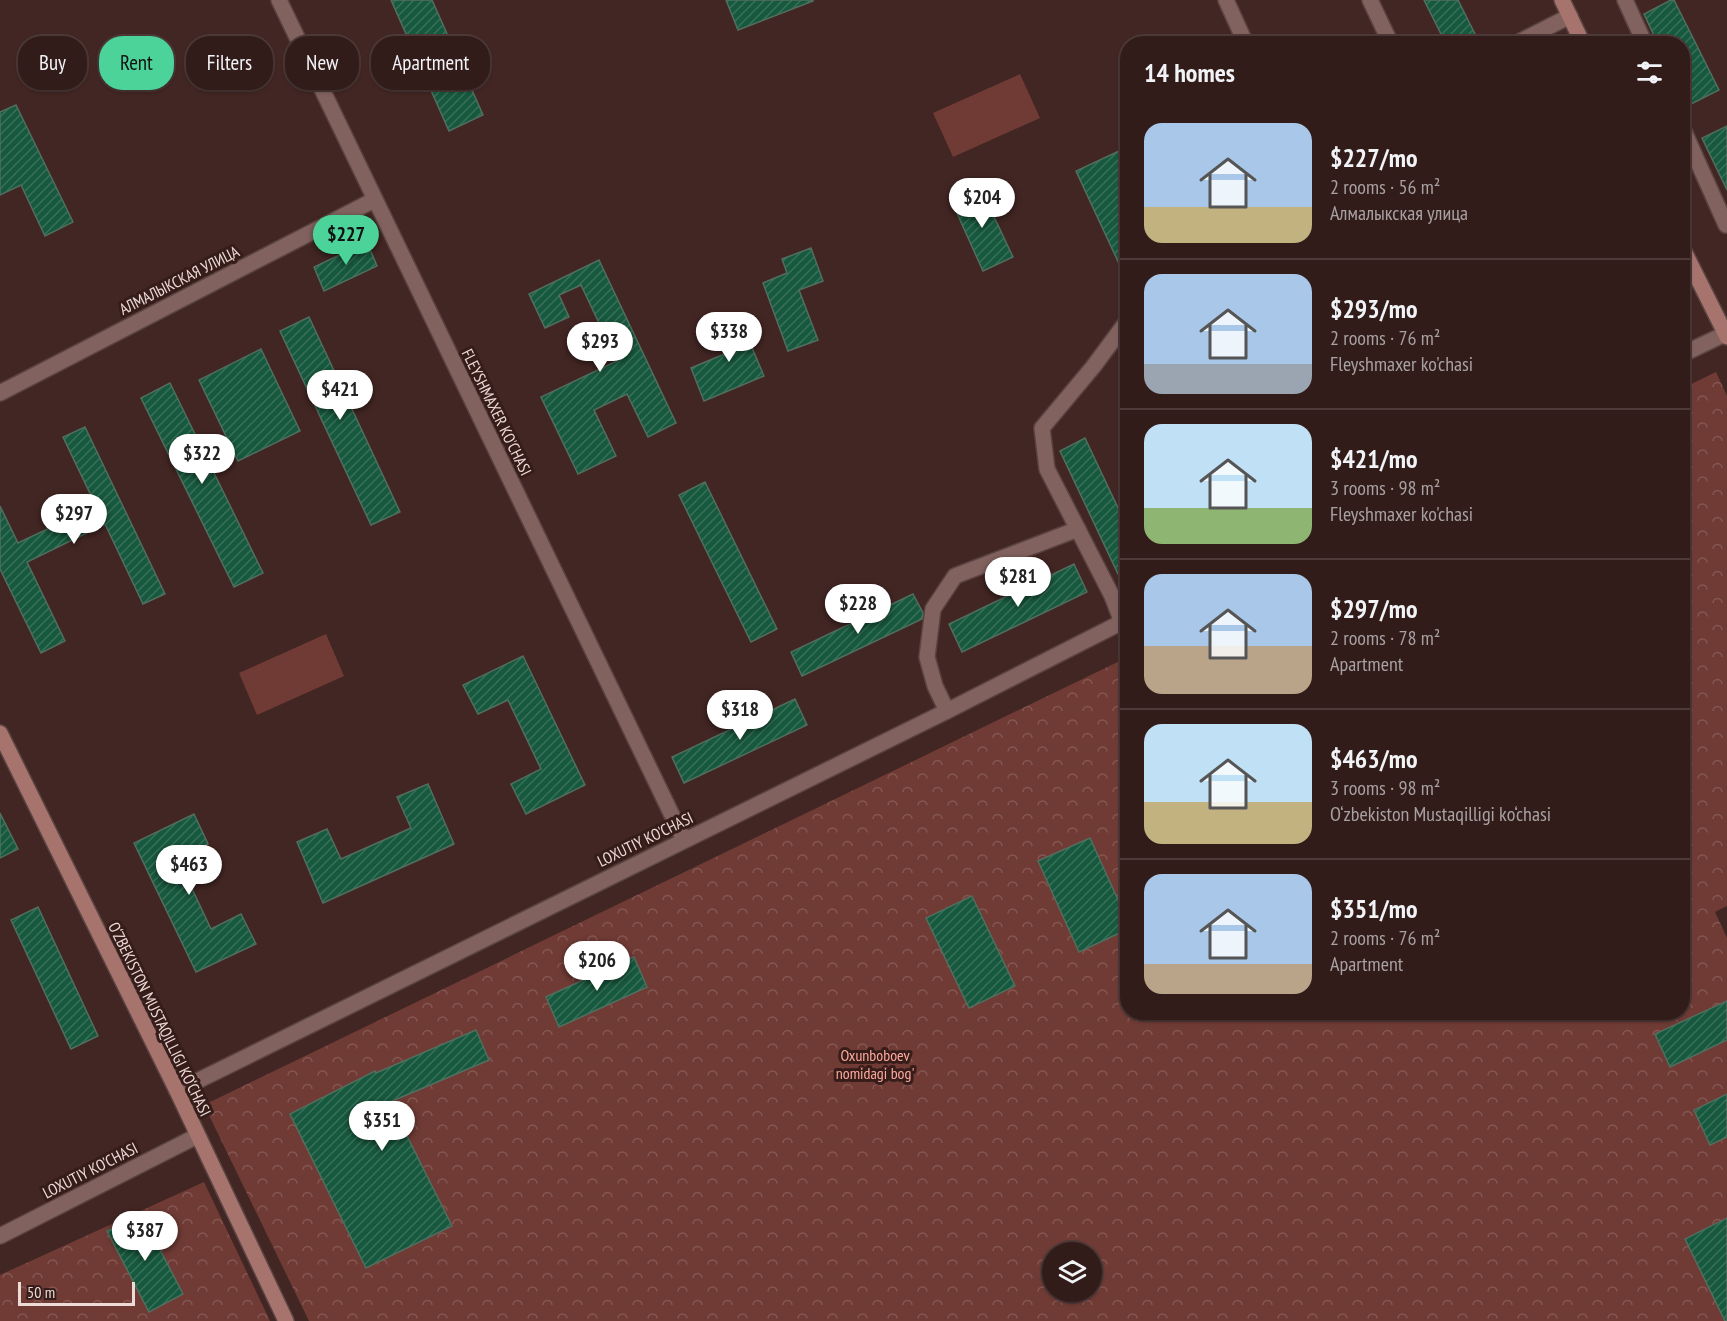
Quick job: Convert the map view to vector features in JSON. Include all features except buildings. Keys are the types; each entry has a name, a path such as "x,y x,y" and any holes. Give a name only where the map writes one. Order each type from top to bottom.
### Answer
{"main road":[{"path":"1562,0 1579,36"},
{"path":"1690,261 1722,315 1726,337"},
{"name":"O‘ZBEKISTON MUSTAQILLIGI KO‘CHASI","path":"0,733 177,1090 286,1321"}],"street":[{"name":"FLEYSHMAXER KO'CHASI","path":"279,0 684,840"},
{"path":"1226,0 1242,36"},
{"path":"1370,0 1387,36"},
{"path":"1625,0 1641,36"},
{"path":"1531,36 1570,16"},
{"path":"1690,145 1726,225"},
{"name":"АЛМАЛЫКСКАЯ УЛИЦА","path":"0,393 374,200"},
{"path":"1120,331 1042,428 1047,469 1120,611"},
{"path":"1690,351 1726,337"},
{"path":"947,711 935,686 927,657 933,609 955,576 1078,529"},
{"name":"LOXUTIY KO'CHASI","path":"177,1090 947,711 1120,623"},
{"name":"LOXUTIY KO'CHASI","path":"0,1236 197,1136"}],"green space":[{"path":"1020,74 1040,118 953,157 933,113"},
{"name":"Oxunboboev nomidagi bog'","path":"1716,372 1727,396 1727,906 1715,912 1727,938 1727,1321 309,1321 204,1105 1120,661 1120,1020 1690,1020 1690,385"},
{"path":"326,634 344,676 257,715 239,673"},
{"path":"204,1182 270,1321 0,1321 0,1275"}]}
